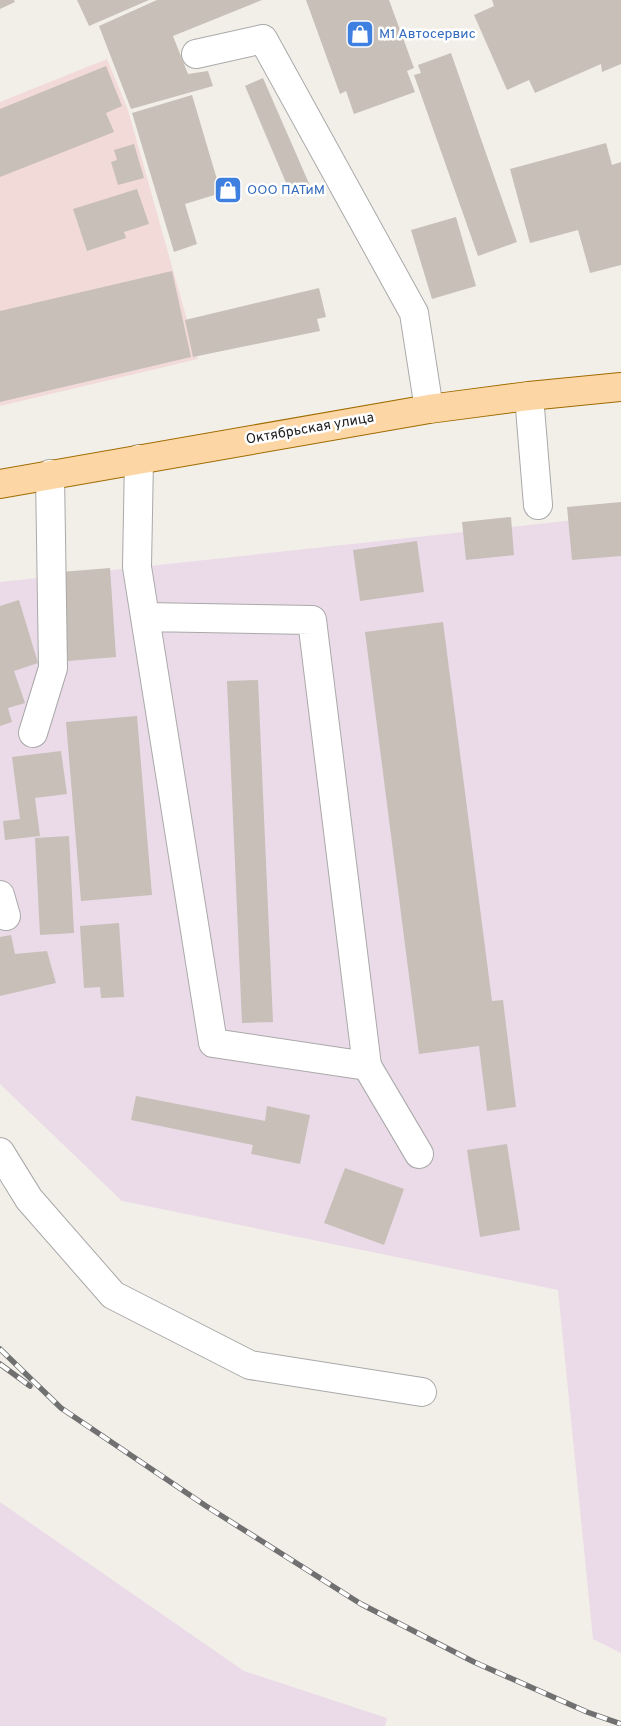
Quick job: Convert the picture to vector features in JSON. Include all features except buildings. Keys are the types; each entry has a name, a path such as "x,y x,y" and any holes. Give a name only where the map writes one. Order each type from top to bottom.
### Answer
{"main road":[{"name":"Октябрьская улица","path":"4,482 429,409 529,396 621,387"}],"lane":[{"path":"196,54 263,39 414,313 429,409"},
{"path":"529,396 538,505"},
{"path":"139,459 137,567 213,1043 367,1066"},
{"path":"33,733 53,668 50,474"},
{"path":"145,617 312,620 367,1066 419,1154"},
{"path":"0,1152 29,1199 112,1295 250,1365 422,1392"}],"shaded area":[{"path":"107,59 128,110 198,359 0,406 0,102"},
{"path":"621,515 621,1653 593,1639 558,1290 122,1201 0,1084 0,582"},
{"path":"0,1502 244,1671 387,1718 385,1726 0,1726"}],"railway":[{"path":"0,1349 61,1408 206,1506 361,1604 474,1662 587,1712 621,1724"},
{"path":"0,1364 30,1386"}],"place":[{"name":"М1 Автосервис","path":"360,34"},
{"name":"ООО ПАТиМ","path":"228,190"}]}
